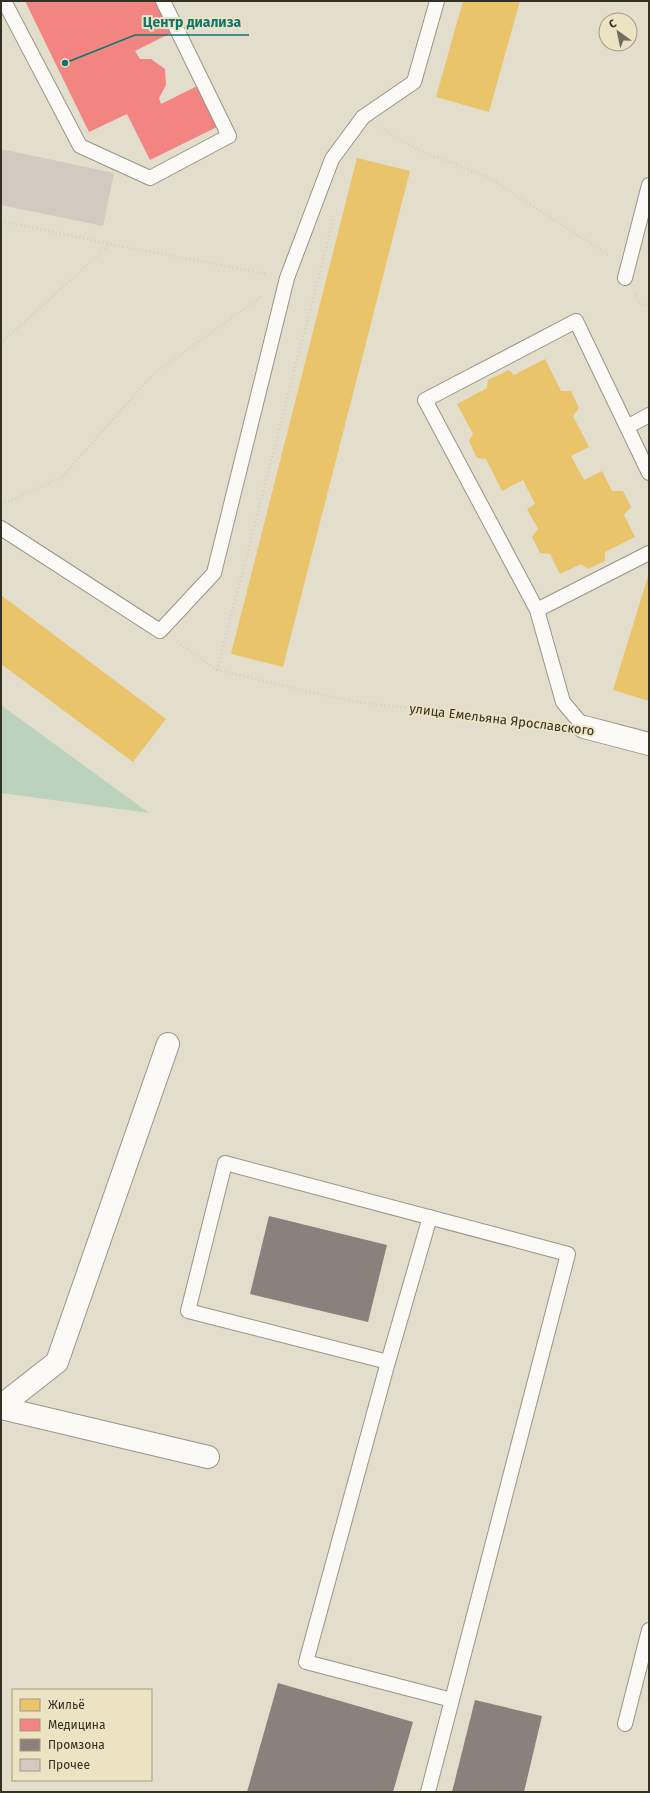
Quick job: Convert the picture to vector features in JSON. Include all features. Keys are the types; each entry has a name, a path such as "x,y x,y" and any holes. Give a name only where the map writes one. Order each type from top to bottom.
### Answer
{"street":[{"name":"улица Емельяна Ярославского","path":"584,727 649,744"},
{"path":"1,1407 57,1362 168,1044"},
{"path":"1,1407 208,1456"}],"lane":[{"path":"4,1 80,146 150,178 229,136 162,1"},
{"path":"1,528 160,631 214,573 288,278 332,159 363,118 414,82 437,1"},
{"path":"625,278 649,185"},
{"path":"584,727 563,702 537,610 425,400 576,321 649,473"},
{"path":"627,427 649,415"},
{"path":"537,610 649,553"},
{"path":"388,1362 188,1311 226,1163 568,1254 428,1792"},
{"path":"430,1217 388,1362 306,1662 452,1700"},
{"path":"625,1724 649,1630"}],"path":[{"path":"363,118 418,150 488,177 614,258 639,303 649,306"},
{"path":"160,631 217,670 336,210"},
{"path":"1,221 110,244 288,278"},
{"path":"1,343 110,244"},
{"path":"1,505 62,477 152,375 288,278"},
{"name":"улица Емельяна Ярославского","path":"217,670 354,702 584,727"}],"green space":[{"path":"1,705 149,813 1,793"}],"building: Жильё":[{"path":"463,1 520,1 489,112 436,97"},
{"path":"357,158 410,171 283,667 231,654"},
{"path":"545,359 561,391 571,391 579,408 573,416 589,447 571,456 584,480 602,471 612,491 623,491 631,507 624,515 635,537 605,552 605,561 588,569 581,564 560,574 550,554 540,553 532,537 538,529 527,509 535,504 523,480 502,491 486,459 477,458 469,441 473,434 457,404 487,388 488,380 509,370 514,375"},
{"path":"649,573 649,701 613,690"},
{"path":"1,595 166,719 133,762 1,664"}],"building: Медицина":[{"path":"25,1 158,1 173,32 135,51 140,59 151,59 165,69 166,85 159,98 161,104 197,86 217,127 150,160 127,114 89,132"}],"building: Промзона":[{"path":"269,1216 387,1245 368,1322 250,1294"},
{"path":"278,1683 413,1722 393,1792 247,1792"},
{"path":"475,1700 542,1716 524,1792 452,1792"}],"building: Прочее":[{"path":"1,149 114,173 103,226 1,205"}],"place":[{"name":"Центр диализа","path":"65,63"}]}
